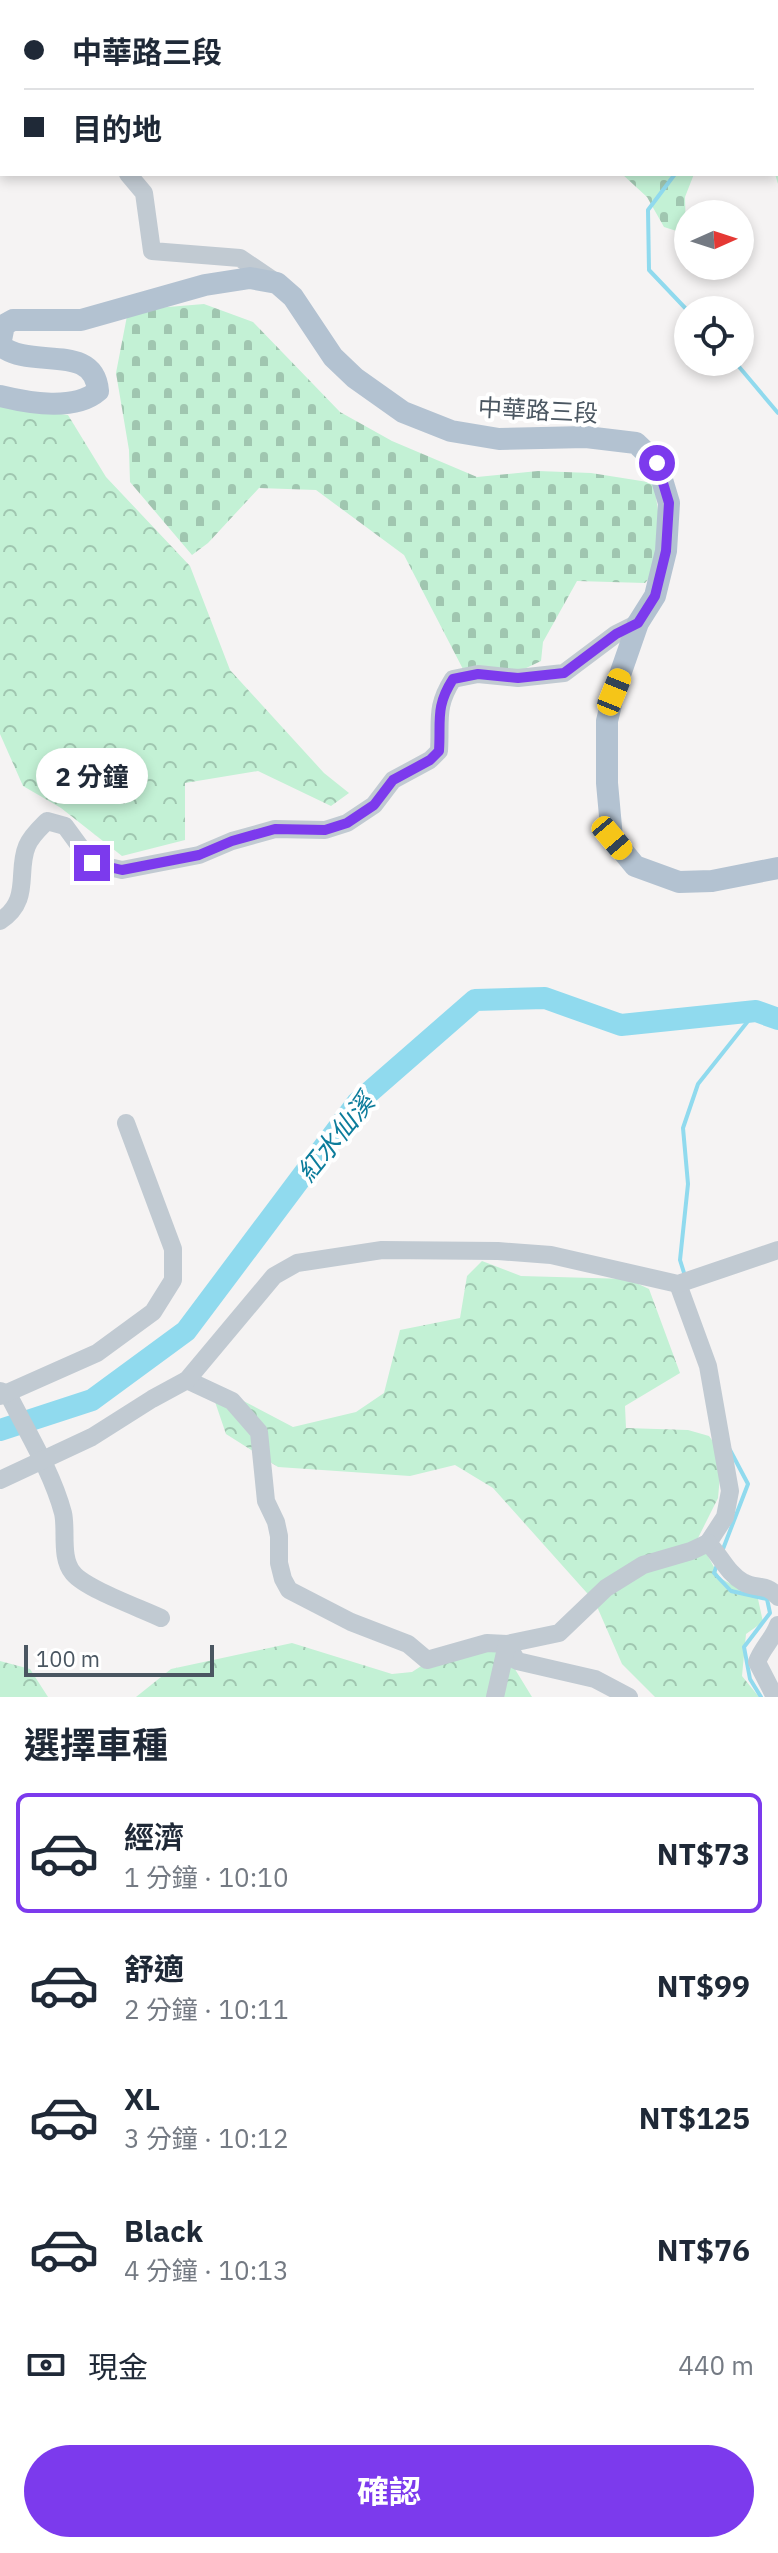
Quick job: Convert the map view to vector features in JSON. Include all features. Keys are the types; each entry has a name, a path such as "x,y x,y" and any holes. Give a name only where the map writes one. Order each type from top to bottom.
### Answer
{"main road":[{"path":"0,396 44,403 75,401 98,391 97,376 80,363 10,354 0,345 0,336 4,325 13,320 81,320 205,285 250,278 277,283"},
{"name":"中華路三段","path":"277,283 293,297 333,357 355,378 403,412 451,431 499,439 586,437 636,443 657,463 669,503 666,551 655,596 638,623 607,721 607,783 612,838 635,866 679,882 712,881 778,868"}],"street":[{"path":"130,176 144,193 152,251 240,258 277,283"},
{"path":"0,921 15,907 24,883 26,848 47,821 65,826 92,863 122,870 199,855 232,841 275,829 325,830 347,823 374,805 393,780 430,760 439,751 437,715 442,696 453,679 478,674 518,678 564,673 616,634 638,623"},
{"path":"126,1123 173,1249 173,1280 153,1312 97,1353 3,1394 41,1462 63,1513 67,1563 71,1572 83,1581 161,1618"},
{"path":"0,1480 92,1437 187,1380 274,1276 297,1263 382,1250 498,1251 551,1255 684,1282 778,1250"},
{"path":"684,1282 708,1366 730,1491 725,1517 712,1547"},
{"path":"187,1380 232,1401 259,1432 266,1501 276,1522 281,1571 289,1590 351,1622 408,1644 427,1660 487,1643 507,1644 559,1633 606,1588 643,1565 712,1547"},
{"path":"712,1547 726,1568 746,1584 764,1586 778,1597"},
{"path":"775,1697 757,1662 778,1625"},
{"path":"495,1697 507,1644"},
{"path":"507,1644 517,1661 595,1679 629,1697"}],"green space":[{"path":"624,176 693,176 685,200 674,200 674,230 664,227 647,197"},
{"path":"204,304 253,322 340,412 392,441 477,477 538,471 591,473 654,483 660,535 657,561 652,573 645,583 577,581 543,642 541,661 522,670 465,673 404,555 316,490 259,488 208,543 192,555 130,482 129,450 116,373 127,316 156,308"},
{"path":"0,406 68,415 106,477 190,566 230,670 324,773 349,793 331,806 258,771 185,783 185,840 122,856 61,808 23,786 0,734"},
{"path":"482,1261 521,1276 628,1279 649,1289 680,1373 625,1406 626,1428 688,1430 709,1436 722,1454 718,1498 698,1538 720,1578 758,1599 763,1622 746,1634 742,1676 759,1697 655,1697 622,1664 595,1602 493,1488 455,1465 410,1476 278,1467 226,1434 212,1393 232,1395 293,1427 356,1412 384,1393 400,1330 460,1318 467,1276"},
{"path":"292,1643 392,1674 412,1672 446,1650 489,1645 507,1656 532,1697 136,1697 171,1669"},
{"path":"0,1661 30,1669 48,1697 0,1697"}],"waterway":[{"path":"674,176 648,210 649,270 674,296"},
{"path":"747,376 778,413"},
{"name":"紅水仙溪","path":"0,1430 92,1400 186,1331 357,1103 475,1000 545,998 621,1025 756,1011 778,1019"},
{"path":"685,1276 680,1260 688,1184 683,1128 698,1084 756,1011"},
{"path":"723,1549 748,1484 730,1450"},
{"path":"717,1565 714,1573 731,1591 767,1599 770,1613 744,1647 750,1679 761,1697"}],"route":[{"path":"92,863 122,870 199,855 232,841 275,829 325,830 347,823 374,805 393,780 430,760 439,751 437,715 442,696 453,679 478,674 518,678 564,673 616,634 638,623 655,596 666,551 669,503 657,463"}]}
